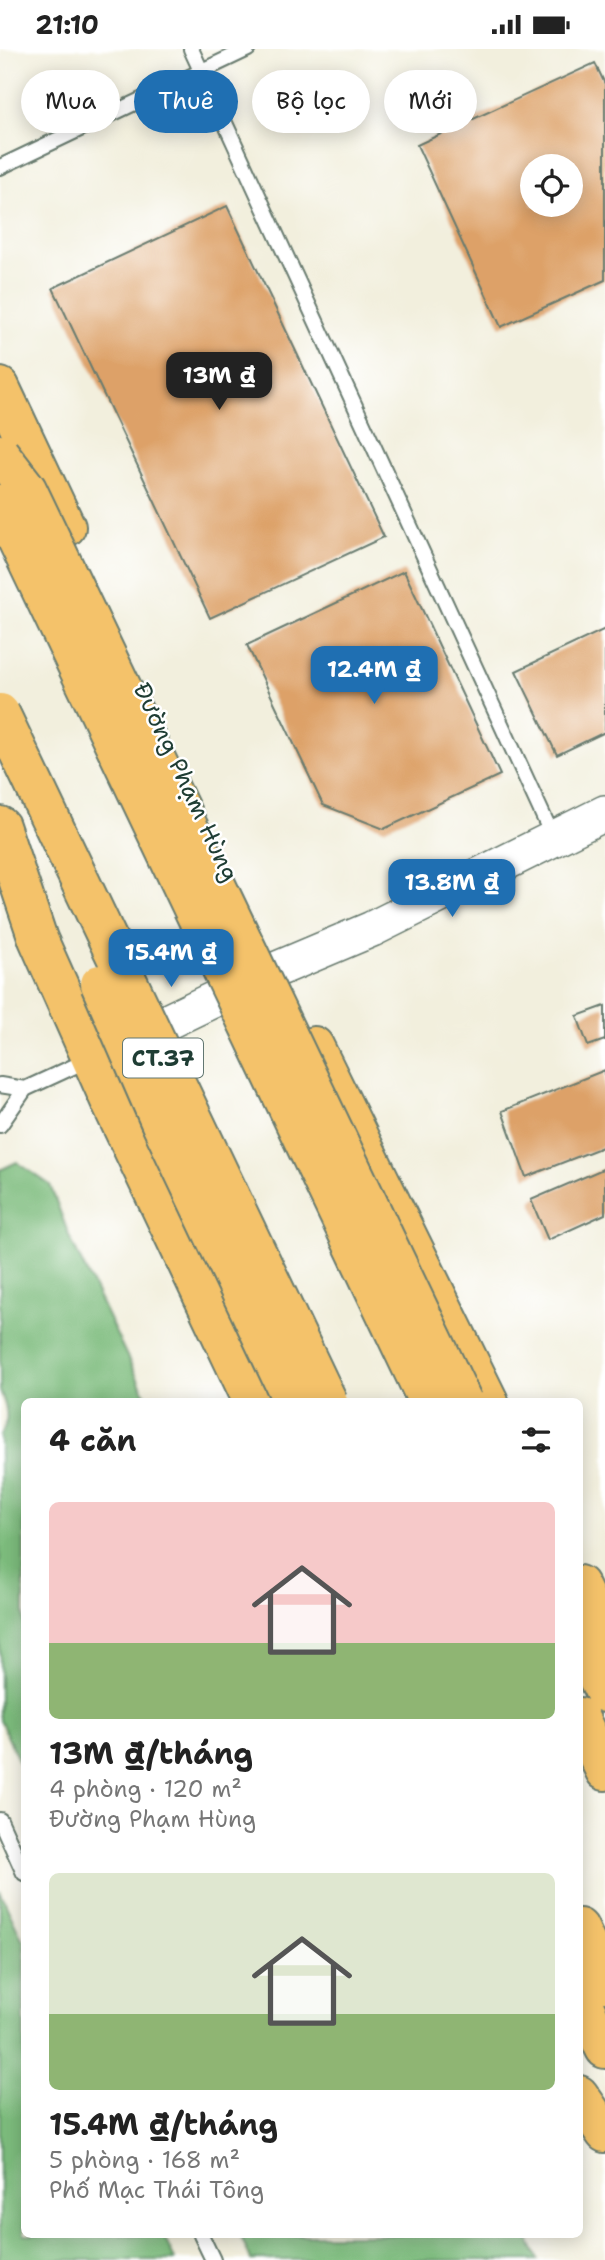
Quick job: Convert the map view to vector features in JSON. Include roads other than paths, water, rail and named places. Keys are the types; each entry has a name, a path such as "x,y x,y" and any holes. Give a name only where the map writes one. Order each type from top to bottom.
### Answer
{"main road":[{"name":"Đường Phạm Hùng","path":"0,387 275,970 487,1398"},
{"path":"0,454 27,489 461,1398"},
{"path":"0,504 426,1398"},
{"name":"CT.37","path":"0,713 326,1398"},
{"path":"0,743 64,902 160,1124 291,1398"},
{"path":"0,826 38,939 251,1398"},
{"path":"583,1593 605,1638"},
{"path":"583,1649 605,1693"},
{"path":"583,1725 605,1771"},
{"path":"583,1936 605,1983"},
{"path":"583,2004 605,2049"},
{"path":"583,2101 605,2133"}],"street":[{"path":"91,1058 275,970 372,929 605,813"}],"lane":[{"path":"191,49 200,70"},
{"path":"205,70 248,49"},
{"path":"0,167 134,104"},
{"path":"229,133 553,837"},
{"path":"0,1125 25,1089 91,1058"},
{"path":"0,1085 25,1089"},
{"path":"0,1820 21,1866"},
{"path":"202,2238 213,2260"}]}
